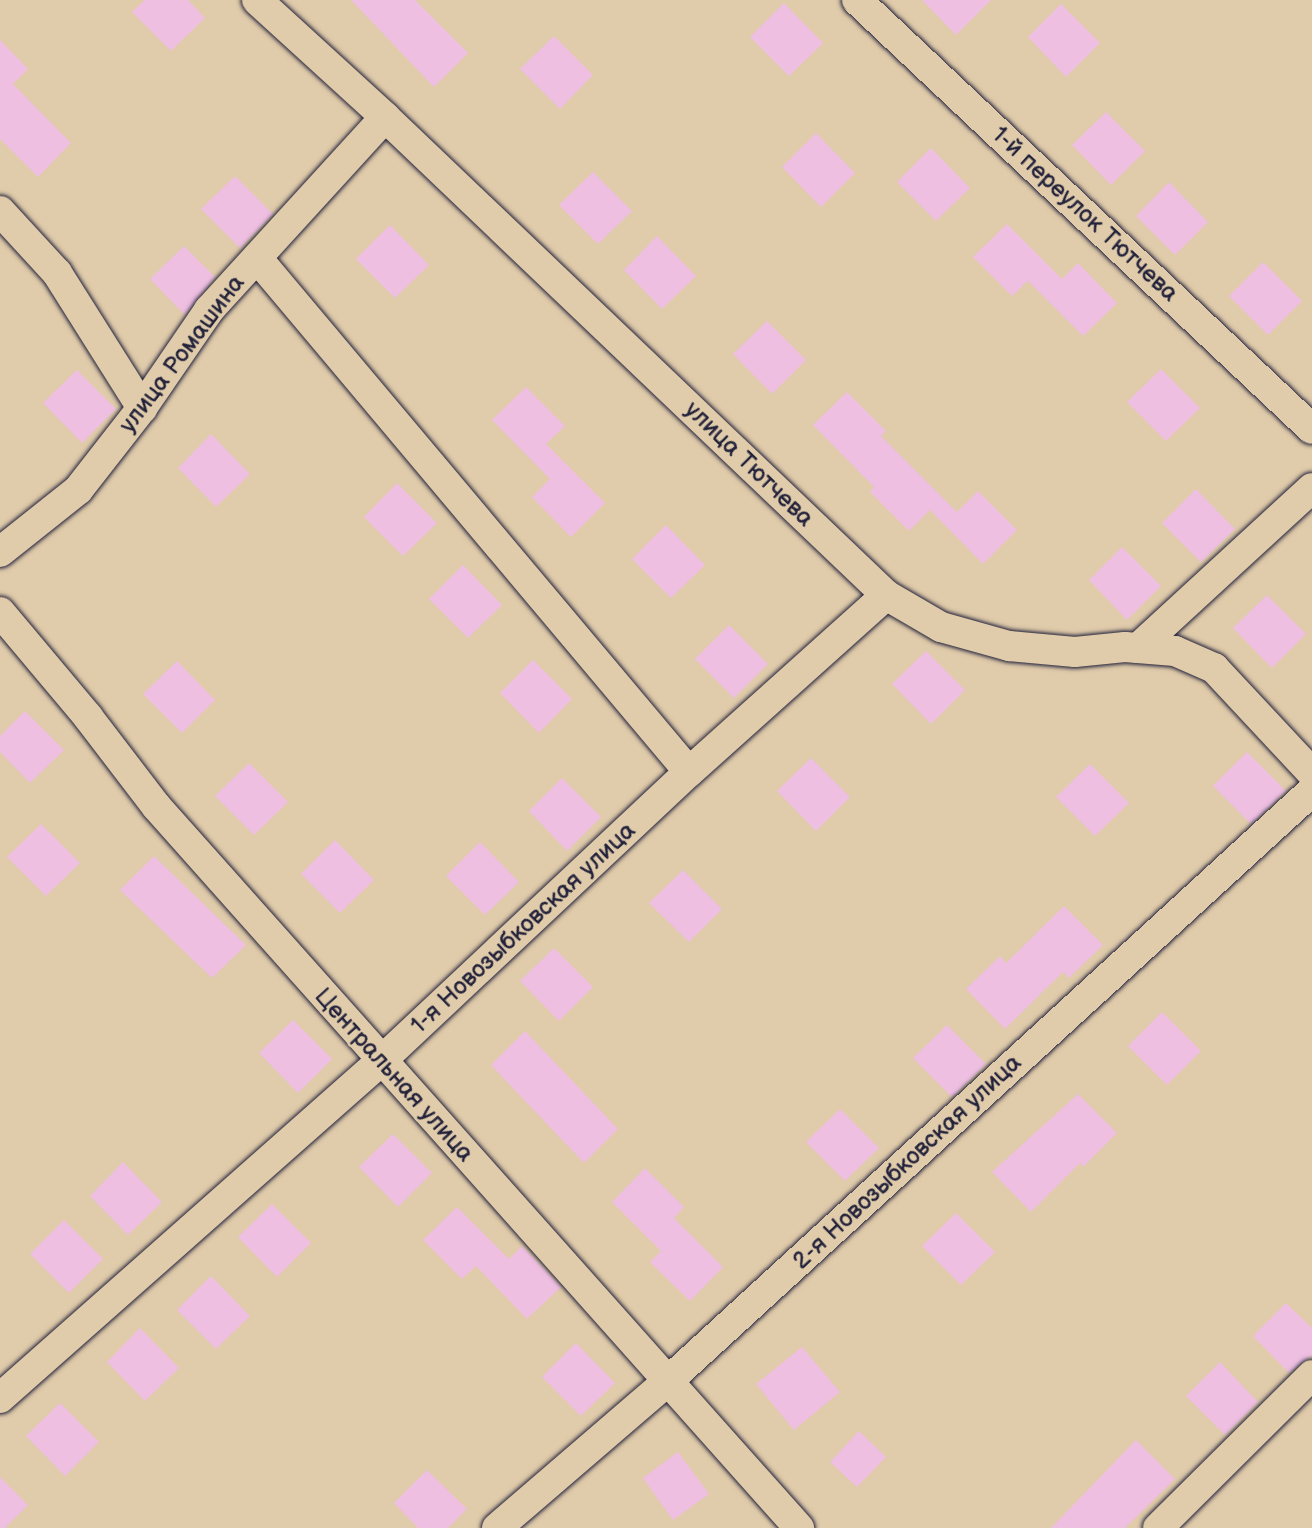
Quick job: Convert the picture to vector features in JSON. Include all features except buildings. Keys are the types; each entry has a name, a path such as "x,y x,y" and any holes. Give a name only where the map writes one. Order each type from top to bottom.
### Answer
{"street":[{"name":"улица Тютчева","path":"257,0 385,117 886,595 941,627 1009,646 1075,652 1139,648 1175,651 1214,668 1249,702 1312,773"},
{"name":"1-й переулок Тютчева","path":"857,0 1312,429"},
{"name":"улица Ромашина","path":"0,552 78,490 142,408 209,310 385,117"},
{"path":"0,211 57,273 142,408"},
{"path":"257,258 689,772"},
{"path":"1139,648 1312,488"},
{"name":"1-я Новозыбковская улица","path":"0,1398 381,1061 689,772 886,595"},
{"name":"Центральная улица","path":"0,612 88,717 156,806 799,1528"},
{"name":"2-я Новозыбковская улица","path":"498,1528 667,1382 1312,791"},
{"path":"1158,1528 1312,1375"}]}
